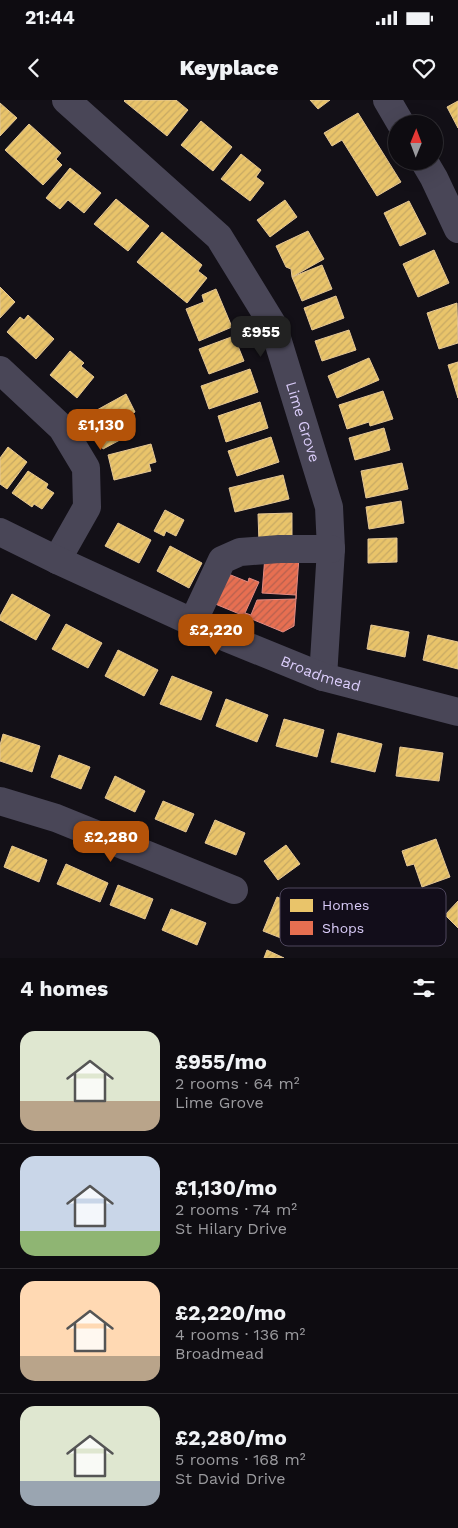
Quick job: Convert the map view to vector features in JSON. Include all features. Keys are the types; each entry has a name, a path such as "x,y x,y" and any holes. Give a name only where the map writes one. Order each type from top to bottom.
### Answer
{"street":[{"name":"Lime Grove","path":"66,100 218,237 273,325 329,507 331,549 323,677"},
{"path":"387,100 396,115"},
{"path":"429,170 458,229"},
{"path":"0,370 62,428 86,468 87,507 57,560"},
{"name":"Broadmead","path":"0,532 193,622 323,677 458,712"},
{"path":"193,622 222,560 240,552 279,549 331,549"},
{"path":"0,801 56,818 235,892"}],"building: Homes":[{"path":"125,100 176,100 188,110 167,136"},
{"path":"310,100 330,100 318,109"},
{"path":"458,101 458,128 447,107"},
{"path":"0,103 17,118 0,136"},
{"path":"358,113 388,161 388,170 394,170 401,182 377,196 342,140 332,146 324,133"},
{"path":"201,121 232,147 213,171 181,145"},
{"path":"29,124 61,153 56,159 62,165 43,185 5,150"},
{"path":"241,154 261,170 256,177 264,183 250,201 221,179"},
{"path":"70,168 101,193 84,213 68,200 60,209 46,198"},
{"path":"116,199 149,226 128,251 94,224"},
{"path":"285,200 297,217 270,237 257,220"},
{"path":"409,201 426,234 400,246 384,213"},
{"path":"308,231 324,259 292,277 291,269 286,267 276,246"},
{"path":"162,232 202,265 198,271 207,278 187,303 137,262"},
{"path":"434,250 449,283 418,297 403,264"},
{"path":"322,265 332,289 302,301 292,277"},
{"path":"0,287 15,302 0,318"},
{"path":"216,289 232,327 199,341 186,309 204,302 202,295"},
{"path":"336,296 344,318 312,330 304,308"},
{"path":"457,303 458,343 439,349 427,313"},
{"path":"28,315 54,339 36,359 7,332 20,317 24,320"},
{"path":"349,330 356,350 322,361 315,341"},
{"path":"234,336 244,361 209,374 199,349"},
{"path":"70,351 84,363 81,366 94,377 77,398 50,375"},
{"path":"369,358 379,380 337,398 328,376"},
{"path":"458,362 458,398 448,365"},
{"path":"250,369 258,392 209,409 201,386"},
{"path":"383,391 393,419 370,426 369,422 347,429 339,405"},
{"path":"126,394 135,412 125,418 133,433 103,449 86,416"},
{"path":"260,402 268,428 226,442 218,416"},
{"path":"384,428 390,450 355,460 349,438"},
{"path":"271,437 279,462 237,476 228,451"},
{"path":"151,444 156,462 149,464 151,471 114,480 108,455"},
{"path":"8,447 27,462 7,489 0,484 0,458"},
{"path":"402,463 408,489 366,498 361,471"},
{"path":"28,471 48,484 46,488 54,493 42,509 34,504 32,507 12,493"},
{"path":"283,475 289,499 235,512 229,488"},
{"path":"401,501 404,523 369,529 366,507"},
{"path":"165,510 184,520 176,536 166,531 164,536 154,531"},
{"path":"292,513 292,542 259,543 258,514"},
{"path":"118,523 151,540 139,563 105,546"},
{"path":"397,538 397,562 368,563 368,539"},
{"path":"170,546 202,563 189,588 157,571"},
{"path":"12,594 50,615 36,640 0,620 0,616"},
{"path":"66,624 102,643 88,668 52,649"},
{"path":"371,625 409,632 405,657 367,649"},
{"path":"428,635 458,642 458,669 423,660"},
{"path":"118,650 158,670 144,696 105,676"},
{"path":"172,676 212,692 201,720 160,704"},
{"path":"226,699 268,715 257,742 216,726"},
{"path":"284,719 324,730 317,757 276,746"},
{"path":"338,733 382,744 375,772 331,762"},
{"path":"3,734 40,746 32,772 0,761 0,745"},
{"path":"400,747 443,753 439,781 396,776"},
{"path":"59,755 90,767 81,789 51,777"},
{"path":"115,776 145,791 135,812 105,798"},
{"path":"163,801 194,814 186,832 155,819"},
{"path":"215,820 245,833 236,855 205,843"},
{"path":"436,839 450,877 422,887 414,864 407,866 402,851"},
{"path":"286,845 300,864 278,880 264,861"},
{"path":"12,846 47,860 39,882 4,867"},
{"path":"66,864 108,883 100,902 57,884"},
{"path":"118,885 153,899 145,919 110,905"},
{"path":"277,897 280,898 280,938 263,931"},
{"path":"458,901 458,928 446,916"},
{"path":"171,909 206,923 197,945 162,930"},
{"path":"267,950 284,958 264,958"}],"building: Shops":[{"path":"265,556 299,557 296,599 296,595 262,593"},
{"path":"221,571 248,582 249,578 259,582 245,613 251,615 257,600 296,599 294,626 283,632 208,601"}]}
